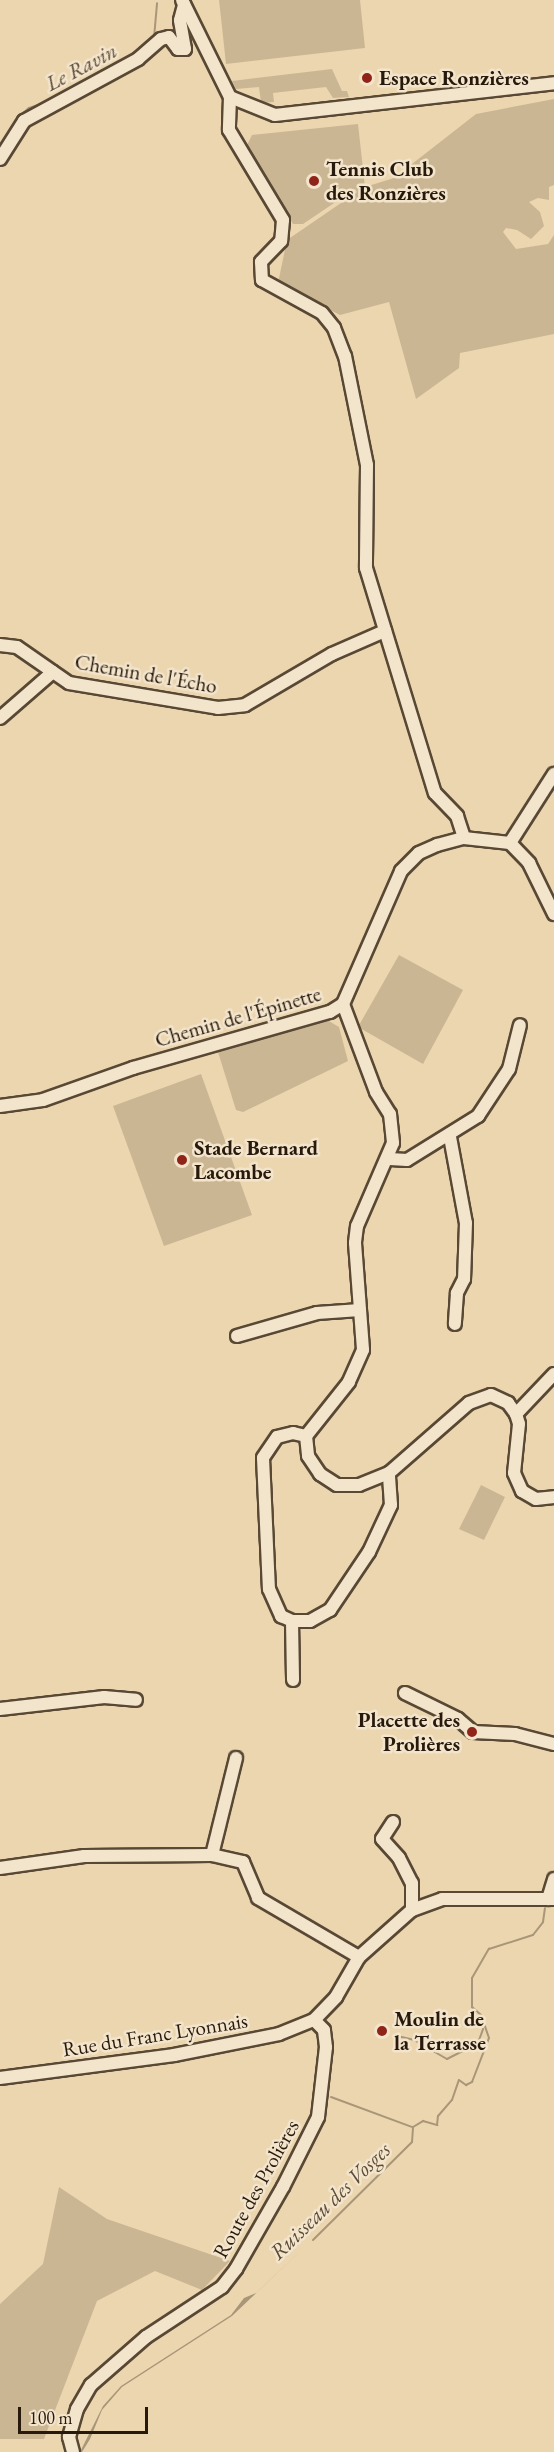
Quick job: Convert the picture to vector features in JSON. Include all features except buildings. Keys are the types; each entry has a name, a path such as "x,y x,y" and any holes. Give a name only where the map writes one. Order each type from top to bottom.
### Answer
{"street":[{"path":"183,2 230,97 229,130 283,220 281,241 261,262 262,280 322,313 334,328 345,356 367,465 366,568 435,793 457,816 464,838"},
{"path":"0,159 17,130 32,115 138,59 161,39 169,37 178,49 185,50 180,20 183,2"},
{"path":"230,97 275,115 554,83"},
{"name":"Chemin de l'Écho","path":"0,645 17,647 69,683 218,708 245,705 332,654 385,631"},
{"path":"0,718 53,672"},
{"path":"554,774 510,843 529,863 554,914"},
{"name":"Chemin de l'Épinette","path":"0,1106 43,1100 132,1068 330,1012 343,1004 401,871 419,853 464,838 510,843"},
{"path":"343,1004 376,1092 390,1114 393,1143 390,1159 357,1226 363,1350 349,1382 306,1436 308,1456 320,1474 336,1485 359,1485 389,1473 469,1403 491,1395 508,1403 516,1414 519,1424 514,1473 522,1491 536,1499 554,1497"},
{"path":"390,1159 407,1160 450,1137 478,1116 495,1094 509,1069 520,1025"},
{"path":"450,1137 466,1224 464,1279 457,1293 455,1324"},
{"path":"237,1336 317,1312 360,1310"},
{"path":"516,1414 554,1374"},
{"path":"306,1436 293,1433 277,1437 263,1458 269,1589 281,1616 292,1622 310,1621 330,1610 369,1552 391,1505 389,1473"},
{"path":"292,1622 293,1680"},
{"path":"405,1693 458,1719 473,1732 515,1734 554,1744"},
{"path":"0,1709 104,1697 136,1700"},
{"path":"212,1855 236,1758"},
{"path":"393,1822 382,1839 399,1858 412,1884 412,1910"},
{"path":"0,1868 84,1856 212,1855 243,1862 258,1898 359,1957"},
{"path":"314,2020 336,1997 359,1957 412,1910 442,1899 551,1899 554,1879"},
{"name":"Rue du Franc Lyonnais","path":"0,2078 174,2055 279,2034 314,2020"},
{"name":"Route des Prolières","path":"73,2452 69,2437 76,2409 91,2385 146,2337 222,2288 283,2187 318,2117 326,2047 324,2030 314,2020"}],"shaded area":[{"path":"219,0 360,0 365,48 226,64"},
{"path":"332,69 342,91 347,91 349,97 333,98 326,87 273,93 274,102 261,103 259,87 236,89 232,81"},
{"path":"554,99 554,185 549,187 549,200 538,198 529,202 540,212 544,226 531,239 517,230 506,228 503,232 516,249 548,244 554,235 554,334 460,353 459,368 416,399 389,302 340,315 278,283 287,240 357,192 355,189 303,224 293,224 248,153 247,145 252,135 358,124 365,187 394,178 476,114"},
{"path":"399,955 463,990 423,1064 358,1027"},
{"path":"327,1020 339,1027 348,1061 243,1112 236,1110 218,1052"},
{"name":"Stade Bernard Lacombe","path":"201,1074 252,1215 164,1246 113,1106"},
{"path":"481,1485 505,1497 484,1540 459,1529"},
{"path":"59,2187 107,2219 230,2261 202,2290 155,2271 97,2301 44,2439 0,2439 0,2304 43,2264"},
{"path":"313,2239 232,2316 122,2387 102,2410 90,2439 80,2452 103,2406 121,2386 231,2315 244,2298 256,2293"}],"waterway":[{"name":"Le Ravin","path":"154,38 157,3"},
{"name":"Le Ravin","path":"0,147 17,119 29,108 48,102"},
{"name":"Ruisseau des Vosges","path":"313,2240 412,2142 413,2127 423,2121 437,2125 438,2116 452,2100 459,2080 466,2085 472,2082 489,2038 481,2015 472,2007 472,1978 489,1949 533,1935 543,1922 545,1908"},
{"path":"397,2036 414,2040 447,2059 478,2043 483,2029"},
{"path":"331,2097 412,2127"}],"place":[{"name":"Espace Ronzières","path":"367,78"},
{"name":"Tennis Club des Ronzières","path":"314,181"},
{"name":"Stade Bernard Lacombe","path":"182,1160"},
{"name":"Placette des Prolières","path":"472,1732"},
{"name":"Moulin de la Terrasse","path":"382,2031"}]}
